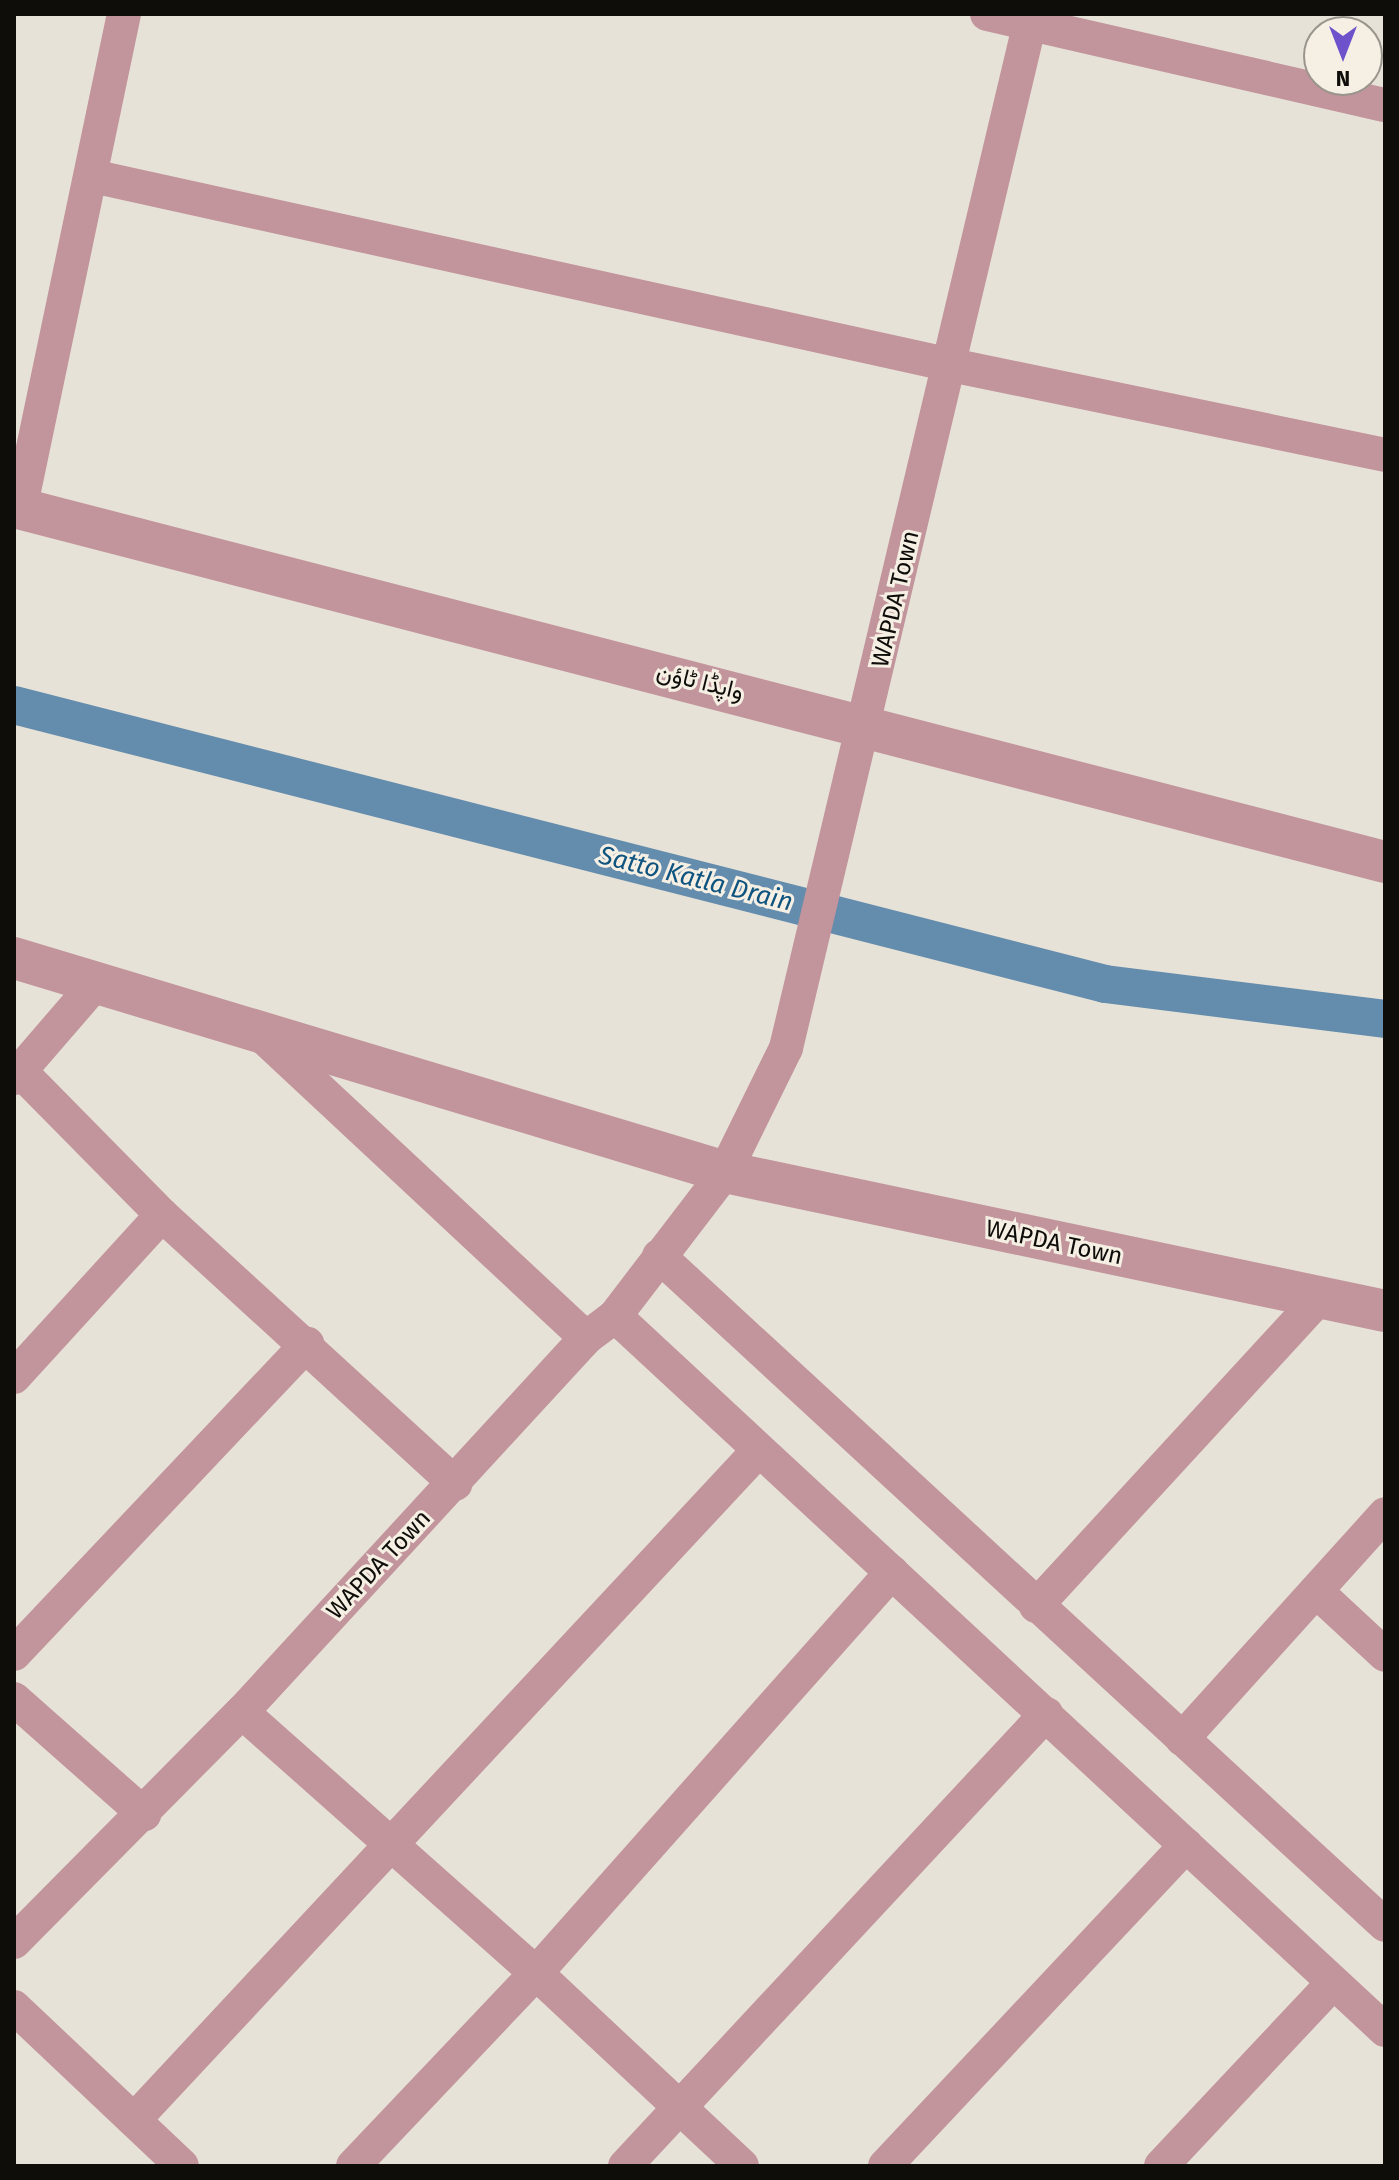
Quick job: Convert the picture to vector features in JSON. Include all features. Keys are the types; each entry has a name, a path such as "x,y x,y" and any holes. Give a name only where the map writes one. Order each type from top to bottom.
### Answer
{"street":[{"path":"17,508 92,176 124,14"},
{"path":"987,14 1031,19 1385,105"},
{"name":"WAPDA Town","path":"14,1942 242,1712 456,1484 586,1338 615,1316 725,1172 786,1048 832,849 867,725 1031,19"},
{"path":"92,176 951,365 1385,455"},
{"name":"واپڈا ٹاؤن","path":"17,508 867,725 1385,862"},
{"name":"WAPDA Town","path":"14,958 725,1172 1317,1300 1385,1311"},
{"path":"95,984 17,1075 162,1215 307,1344 456,1484"},
{"path":"258,1032 586,1338"},
{"path":"14,1377 162,1215"},
{"path":"659,1256 1385,1925"},
{"path":"1036,1606 1317,1300"},
{"path":"615,1316 1385,2030"},
{"path":"14,1654 307,1344"},
{"path":"134,2120 759,1450"},
{"path":"1182,1739 1385,1514"},
{"path":"353,2166 536,1973 892,1572"},
{"path":"1316,1591 1385,1655"},
{"path":"14,1699 144,1814"},
{"path":"242,1712 536,1973 742,2166"},
{"path":"625,2166 1046,1714"},
{"path":"885,2166 1186,1845"},
{"path":"1161,2166 1333,1983"},
{"path":"14,2007 182,2166"}],"waterway":[{"name":"Satto Katla Drain","path":"14,705 1105,984 1385,1019"}]}
